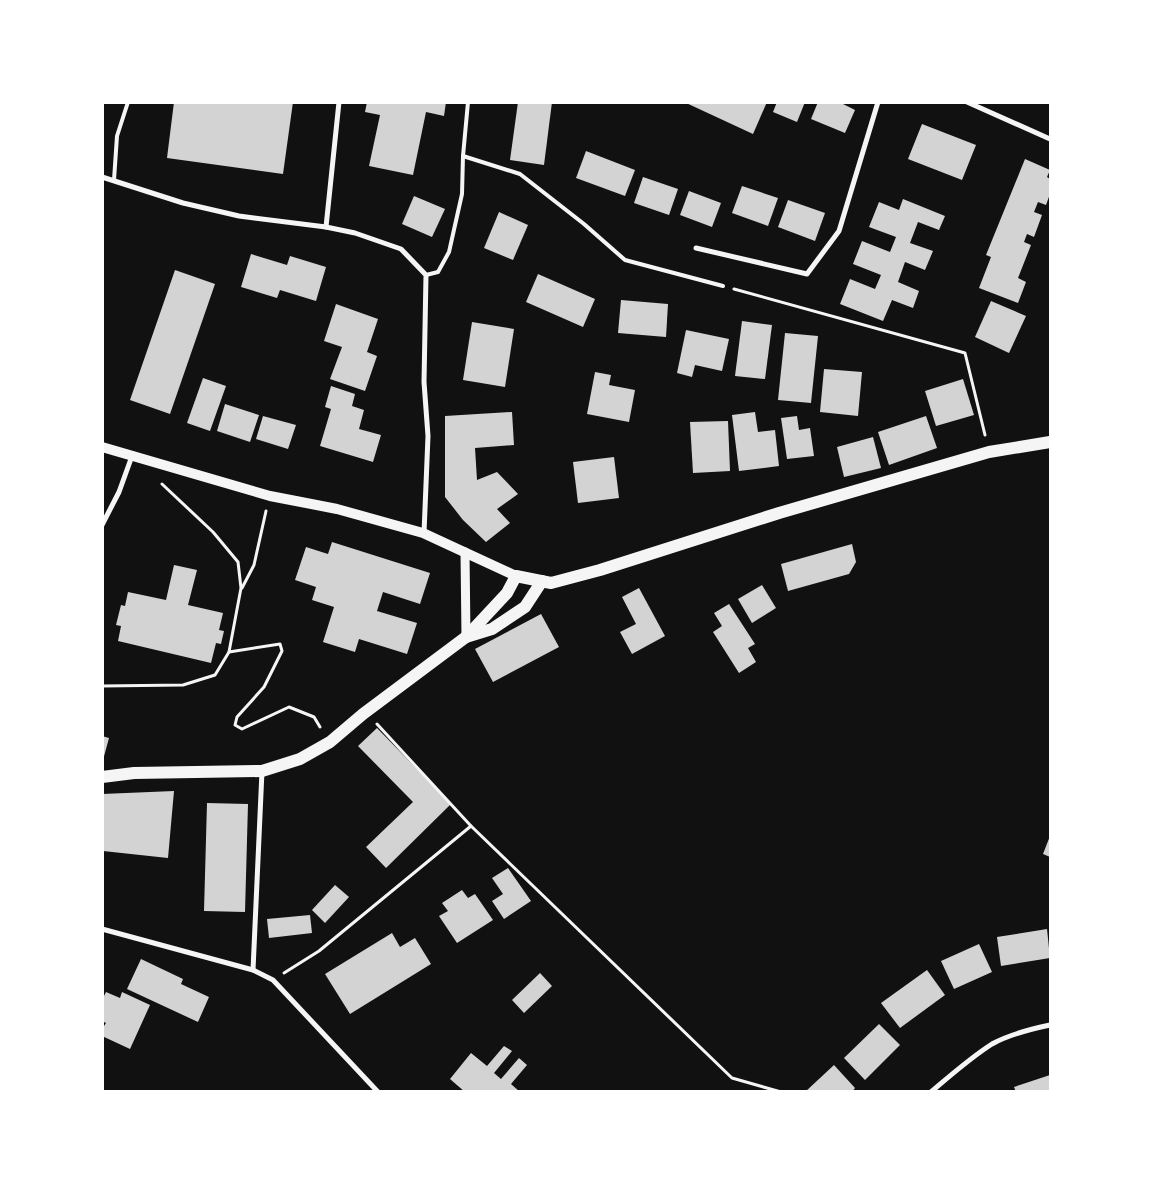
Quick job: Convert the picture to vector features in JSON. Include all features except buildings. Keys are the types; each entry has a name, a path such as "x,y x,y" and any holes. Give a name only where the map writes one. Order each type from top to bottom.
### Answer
{"main road":[{"path":"102,447 270,496 337,509 424,533 516,576 551,583 600,570 779,513 989,452 1050,442"},
{"path":"102,777 134,773 262,771 300,759 330,742 466,637 507,593 516,576"},
{"path":"466,637 492,629 525,607 542,581"}],"street":[{"path":"326,227 339,102"},
{"path":"696,248 806,274 839,231 878,102"},
{"path":"967,102 1050,139"},
{"path":"102,177 192,206 239,216 326,227 354,233 400,249 426,275 424,382 428,436 424,533"},
{"path":"102,526 119,492 132,456"},
{"path":"465,552 466,637"},
{"path":"253,970 262,771"},
{"path":"102,930 253,970 273,980 378,1092"},
{"path":"931,1092 969,1060 993,1044 1024,1031 1050,1025"}],"lane":[{"path":"114,180 117,136 128,102"},
{"path":"426,275 438,272 449,252 462,194 468,102"},
{"path":"463,156 520,174 584,224 625,260 722,286"}],"path":[{"path":"722,286 965,353 989,452"},
{"path":"102,686 183,685 215,675 229,652 241,588 238,562 213,532 159,481"},
{"path":"241,588 254,565 270,496"},
{"path":"229,652 280,644 282,651 264,687 237,717 235,725 242,729 289,708 314,716 330,742"},
{"path":"377,724 471,826 732,1078 781,1092"},
{"path":"273,980 319,951 471,826"}]}
